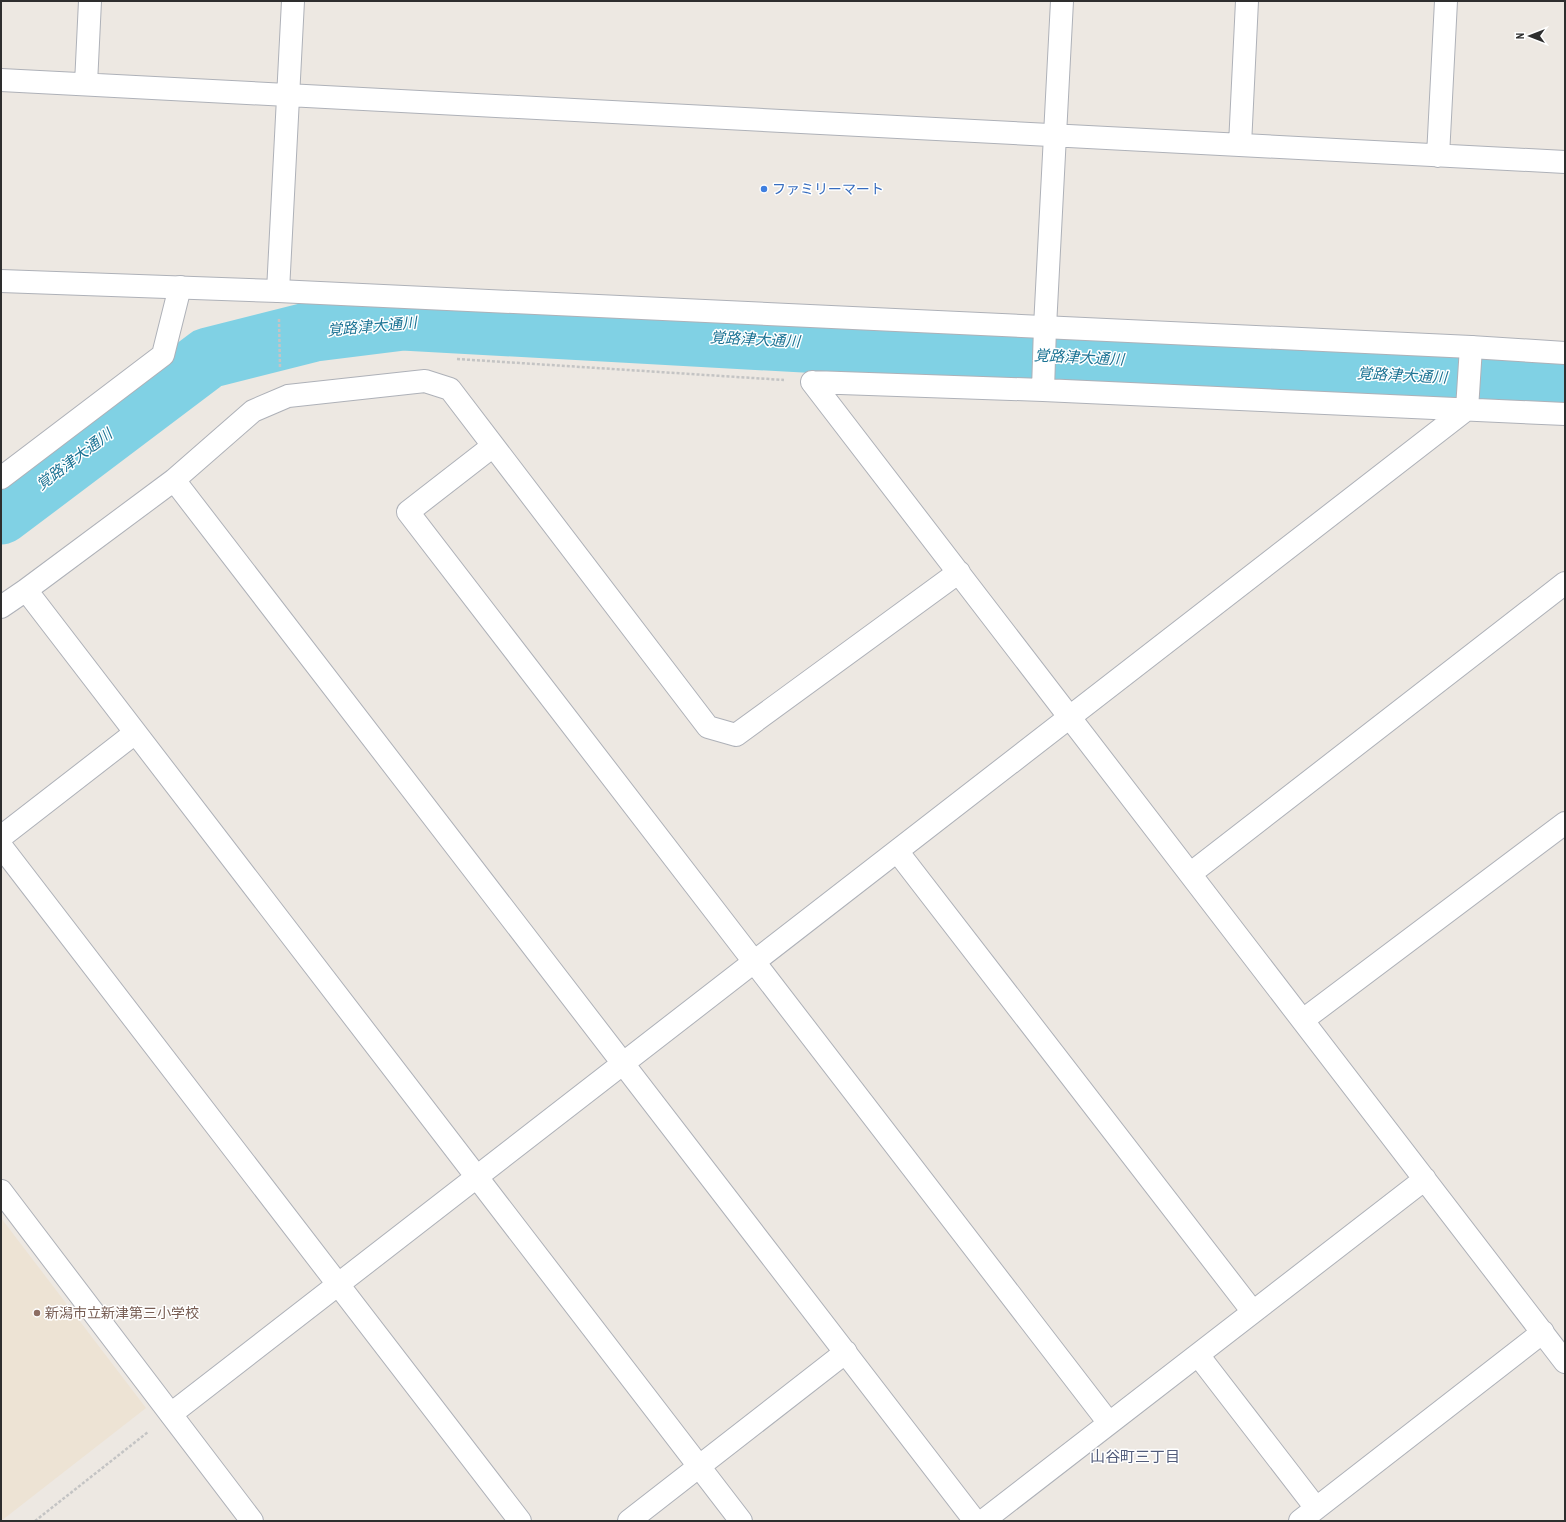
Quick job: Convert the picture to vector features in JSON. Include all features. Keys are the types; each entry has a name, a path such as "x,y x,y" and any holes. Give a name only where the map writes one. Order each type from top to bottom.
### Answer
{"street":[{"path":"86,84 90,1"},
{"path":"278,291 293,1"},
{"path":"1043,390 1062,1"},
{"path":"1240,145 1247,1"},
{"path":"1438,156 1446,1"},
{"path":"1,80 1565,162"},
{"path":"1,281 278,291 1565,353"},
{"path":"1,478 163,356 180,287"},
{"path":"171,1414 1467,409 1471,348"},
{"path":"1,606 26,590 174,480 253,411 288,396 425,381 450,389 708,727 736,735 959,572"},
{"path":"1565,414 1043,390 812,382 1565,1362"},
{"path":"493,446 408,512 1110,1423"},
{"path":"174,480 975,1521"},
{"path":"1190,874 1565,583"},
{"path":"26,590 742,1521"},
{"path":"1,837 135,733"},
{"path":"1303,1020 1565,823"},
{"path":"1,846 520,1521"},
{"path":"898,851 1252,1312"},
{"path":"983,1521 1425,1179"},
{"path":"1,1191 252,1521"},
{"path":"1198,1355 1308,1515 1543,1332"},
{"path":"629,1521 846,1352"}],"path":[{"path":"278,291 280,373"},
{"path":"35,1521 171,1414"}],"shaded area":[{"name":"新潟市立新津第三小学校","path":"1,1218 146,1408 1,1521"}],"waterway":[{"name":"覚路津大通川","path":"1,514 208,358 315,331 403,320 1565,384"}],"place":[{"name":"ファミリーマート","path":"764,189"},
{"name":"新潟市立新津第三小学校","path":"37,1313"}],"district":[{"name":"山谷町三丁目","path":"1135,1456"}]}
